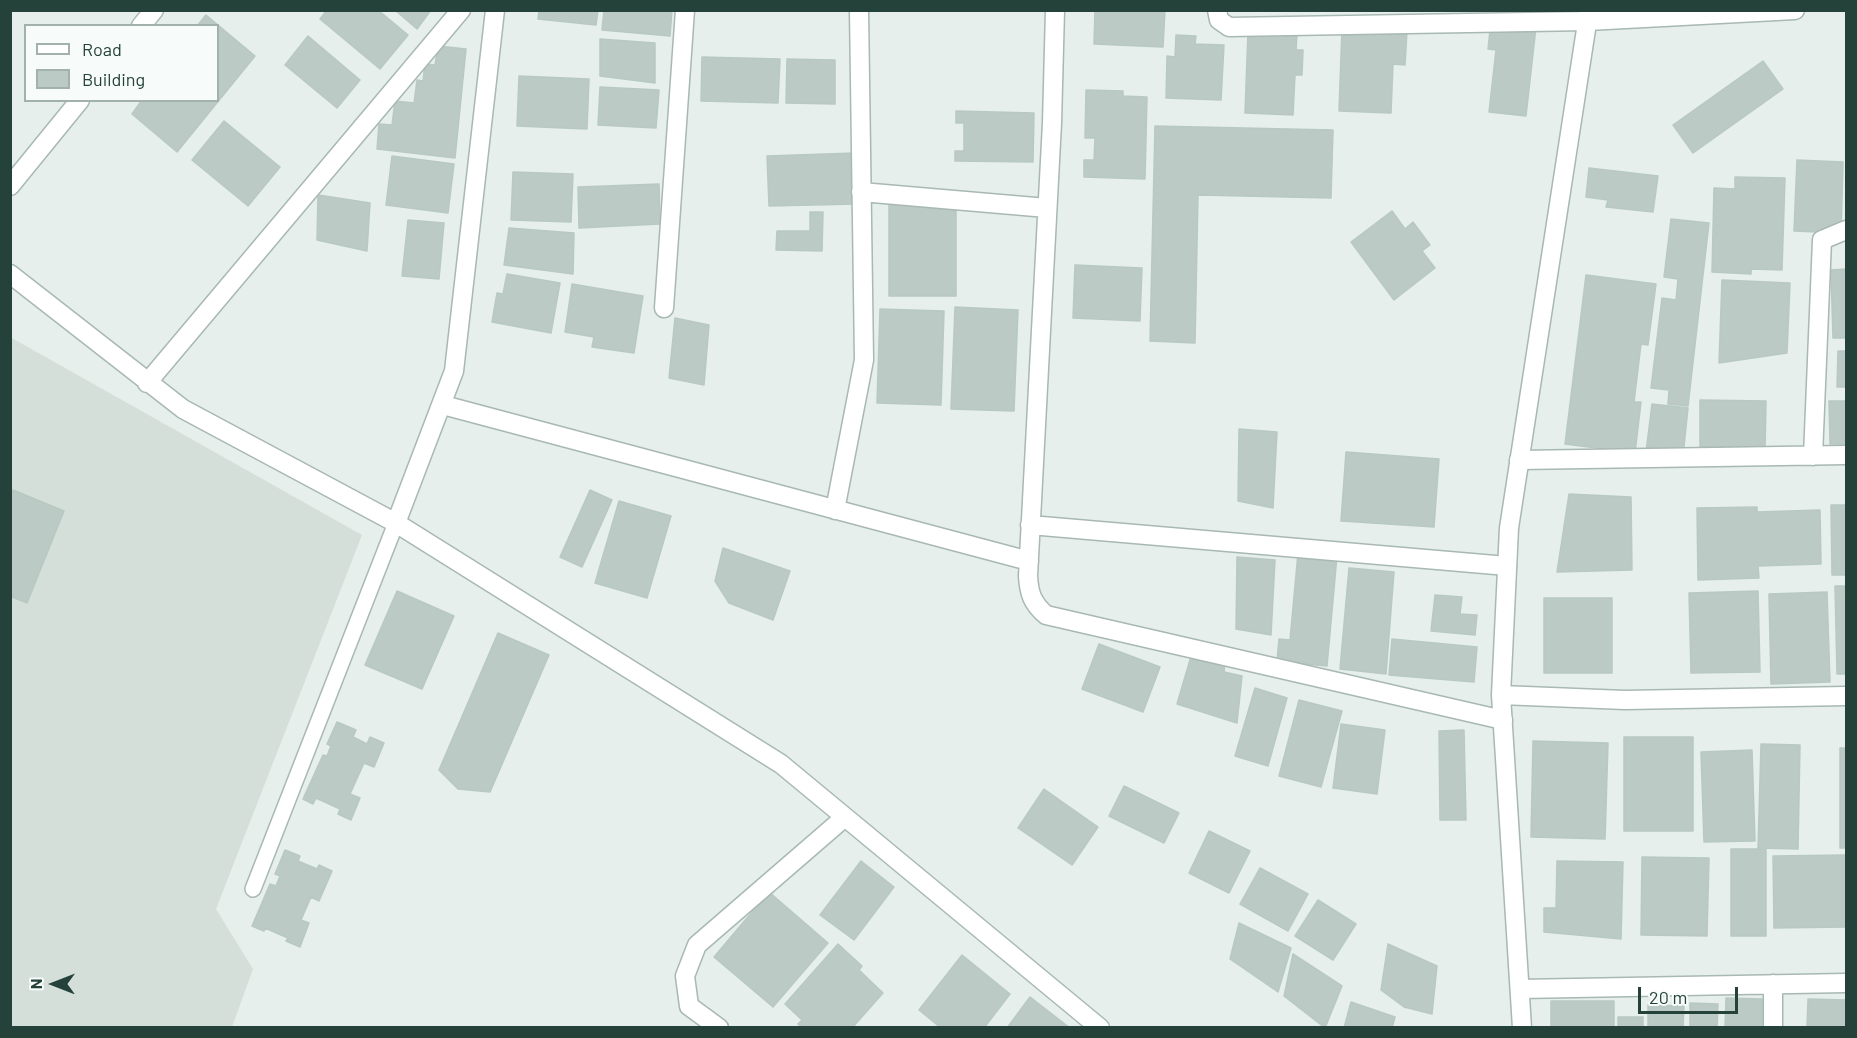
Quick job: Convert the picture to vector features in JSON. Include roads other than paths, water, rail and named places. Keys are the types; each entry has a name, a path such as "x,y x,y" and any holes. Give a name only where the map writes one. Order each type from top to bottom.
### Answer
{"street":[{"path":"143,24 154,10"},
{"path":"147,383 461,10"},
{"path":"396,523 443,405 454,371 495,10"},
{"path":"664,308 685,10"},
{"path":"835,510 864,360 859,10"},
{"path":"1054,10 1047,208 1030,525 1029,592 1035,606 1046,615 1503,720"},
{"path":"1217,10 1219,20 1229,27 1795,10"},
{"path":"1522,1028 1501,695 1509,528 1589,16"},
{"path":"10,186 78,102"},
{"path":"861,192 1047,208"},
{"path":"1813,456 1822,240 1846,230"},
{"path":"10,274 183,409 396,523 765,753 1100,1028"},
{"path":"443,405 1029,561"},
{"path":"1519,460 1846,455"},
{"path":"1030,525 1507,566"},
{"path":"1501,695 1625,700 1846,696"},
{"path":"719,1028 689,1006 685,976 697,945 845,817"},
{"path":"1520,988 1846,983"},
{"path":"1773,984 1773,1028"}],"lane":[{"path":"253,889 396,523"}]}
